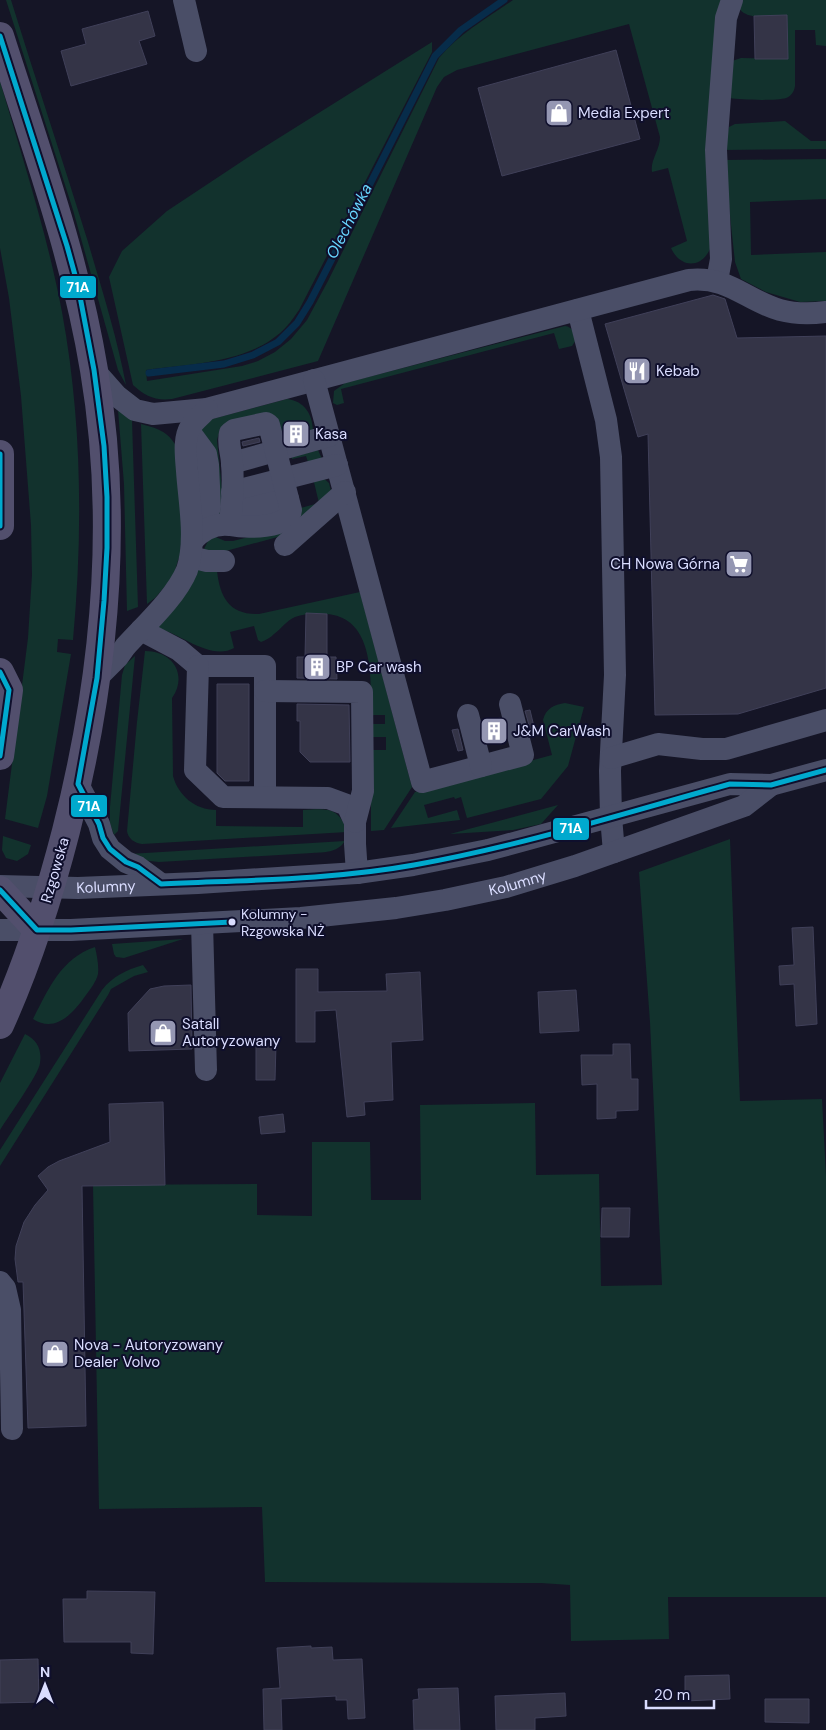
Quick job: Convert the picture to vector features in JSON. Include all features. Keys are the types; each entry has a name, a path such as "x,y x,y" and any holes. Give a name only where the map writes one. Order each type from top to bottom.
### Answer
{"main road":[{"name":"Rzgowska","path":"0,36 78,286 94,370 104,446 107,496 107,548 97,678 78,784 51,887 37,930 0,1024"},
{"path":"0,454 0,526"},
{"path":"0,672 10,690 0,756"},
{"path":"0,890 37,930"}],"street":[{"path":"184,0 196,51"},
{"path":"717,281 721,259 716,150 726,18 732,0"},
{"path":"94,370 117,396 135,410 153,414 207,409 689,280 717,281 779,310 799,313 826,312"},
{"path":"578,310 606,420 611,457 615,675 611,758 611,817 614,852"},
{"path":"314,380 422,782 523,755 510,704"},
{"path":"97,678 176,591 187,570 195,543 186,452 191,426 207,409"},
{"path":"264,422 269,425 290,513 285,520 253,528 231,510 229,435 231,431 264,422"},
{"path":"231,455 274,444 329,436"},
{"path":"195,543 231,510 285,489 337,465"},
{"path":"284,545 345,492"},
{"path":"195,543 207,562 224,561"},
{"path":"141,630 180,650 198,666 265,666 265,797"},
{"path":"198,666 195,770 223,797 328,798 347,805 356,822"},
{"path":"265,691 362,692 363,791 356,822 357,873"},
{"path":"468,715 481,766"},
{"path":"611,758 658,744 726,748 826,720"},
{"name":"Kolumny","path":"0,886 78,888 357,873 413,865 480,852 730,784 771,785 826,770"},
{"path":"78,784 110,849 126,862 138,867 161,884"},
{"name":"Kolumny","path":"0,930 71,930 301,918 396,908 445,900 506,887 575,866 744,806 771,785"},
{"path":"202,923 206,1070"},
{"path":"0,1282 5,1288 10,1310 12,1429"}],"green space":[{"path":"6,0 11,0 88,242 114,331 126,385 118,370 73,210"},
{"path":"513,0 727,0 710,249 706,256 696,263 690,264 675,255 671,248 687,241 668,168 652,172 652,163 660,137 629,24 457,70 444,77 437,87 318,361 172,399 151,397 133,385 109,277 122,251 167,211 250,156 432,42 432,52 299,310 289,324 258,348 221,360 146,370 147,381 242,366 258,361 275,352 291,339 307,320 439,58 464,34"},
{"path":"738,0 826,0 826,46 816,45 815,30 795,30 795,86 792,94 788,97 767,100 730,98 732,61 741,58 788,59 787,15 765,17 749,15 739,7"},
{"path":"0,81 34,195 56,283 69,353 77,435 79,517 73,640 58,639 57,652 71,654 47,796 38,828 5,819 28,638 32,575 31,525 21,396 9,298 0,248"},
{"path":"785,121 811,141 826,141 826,149 723,150 729,127 735,124"},
{"path":"826,159 826,199 750,202 751,255 826,252 826,301 800,302 766,292 741,279 735,262 724,160"},
{"path":"565,326 571,329 575,335 576,340 572,346 559,349 554,333 341,389 344,403 337,405 333,403 334,391 345,383"},
{"path":"287,399 298,402 309,413 313,430 304,438 301,426 282,431 220,429 217,440 224,509 220,517 199,428 208,420"},
{"path":"118,410 132,420 138,607 127,611 124,484"},
{"path":"141,424 157,429 165,434 176,446 182,531 180,554 173,577 155,598 147,604"},
{"path":"318,450 322,459 310,468 306,456 292,459 292,457"},
{"path":"322,477 329,483 331,491 329,496 285,535 211,555 203,551 211,535 225,541 233,541 287,527 297,516 297,509 319,503 313,478"},
{"path":"197,568 217,571 221,589 228,603 233,608 249,614 259,614 360,592 412,787 384,830 371,831 371,750 386,750 386,737 371,737 371,724 385,724 385,715 371,715 370,668 367,652 362,638 354,626 342,618 326,614 303,615 292,618 271,637 261,642 258,640 254,626 230,632 234,648 225,651 206,649 160,629 158,625"},
{"path":"145,651 163,655 175,666 178,673 177,689 172,698 173,776 175,783 188,800 201,807 216,810 216,826 303,827 303,810 318,809 336,813 347,832 142,844 132,840 127,831"},
{"path":"135,656 118,831 114,835 110,823 110,807 122,675 125,665"},
{"path":"565,703 584,707 568,766 541,799 467,818 461,797 455,799 454,797 424,805 428,818 457,810 460,820 391,828 415,792 552,755 543,720 551,708"},
{"path":"558,805 541,824 513,830 450,834"},
{"path":"3,836 31,845 28,854 17,861 6,858 2,850"},
{"path":"730,839 740,1101 822,1099 826,1176 826,1597 668,1597 669,1639 571,1641 570,1585 541,1583 265,1582 262,1507 99,1509 93,1185 257,1184 257,1215 312,1216 312,1142 370,1142 371,1200 421,1200 420,1105 535,1103 536,1175 599,1174 601,1286 662,1285 650,1022 639,872"},
{"path":"345,841 334,850 312,853 159,862 141,860 129,854"},
{"path":"183,939 124,958 116,957 112,944"},
{"path":"95,947 98,964 97,977 76,1008 64,1019 57,1022 41,1023 33,1019 50,986 64,967 83,952"},
{"path":"143,965 148,972 134,976 111,989 0,1166 0,1150 102,990 120,974"},
{"path":"25,1034 33,1039 38,1046 40,1063 29,1086 0,1130 0,1083"}],"building":[{"path":"148,11 155,36 139,41 147,64 71,86 61,51 86,44 82,29"},
{"path":"787,15 788,59 755,59 754,16"},
{"name":"Media Expert","path":"616,50 640,139 502,176 478,88"},
{"name":"CH Nowa Górna","path":"713,295 725,299 737,338 826,336 826,688 738,714 655,715 648,434 638,437 605,324"},
{"path":"299,427 300,431 285,435 284,431"},
{"path":"259,438 260,442 243,446 242,442"},
{"path":"306,613 327,614 327,657 336,657 337,679 297,678 297,657 305,657"},
{"path":"217,684 249,684 249,781 225,781 217,773"},
{"path":"297,704 349,705 350,762 310,762 300,752 300,721 297,721"},
{"path":"530,710 535,731 531,732 525,711"},
{"path":"500,718 505,739 489,743 483,722"},
{"path":"458,729 463,750 458,751 452,730"},
{"path":"813,927 817,1024 796,1026 794,984 780,985 779,966 794,965 792,928"},
{"path":"296,969 318,969 318,992 387,991 386,974 420,972 423,1040 391,1042 393,1100 364,1102 365,1115 347,1117 336,1010 315,1011 315,1042 296,1042"},
{"path":"191,985 192,1049 129,1051 128,1013 150,989 164,986"},
{"path":"576,990 579,1031 540,1033 538,992"},
{"path":"256,1044 276,1044 275,1080 256,1080"},
{"path":"613,1044 630,1044 631,1079 638,1079 638,1110 616,1111 616,1118 597,1119 597,1084 582,1085 581,1055 613,1055"},
{"name":"Nova - Autoryzowany Dealer Volvo","path":"163,1102 165,1185 82,1186 86,1426 28,1428 23,1282 18,1282 15,1259 16,1246 24,1222 48,1190 38,1176 48,1167 59,1161 110,1142 109,1104"},
{"path":"283,1114 285,1132 261,1134 259,1117"},
{"path":"602,1208 630,1208 629,1237 601,1237"},
{"path":"87,1591 155,1592 153,1654 131,1653 131,1642 64,1642 63,1599 87,1599"},
{"path":"311,1646 311,1648 332,1647 333,1660 362,1659 365,1718 348,1719 347,1700 336,1700 336,1696 281,1699 282,1730 264,1730 263,1689 280,1688 277,1648"},
{"path":"38,1659 39,1702 0,1703 0,1660"},
{"path":"729,1675 730,1699 685,1701 685,1676"},
{"path":"458,1688 460,1730 414,1730 413,1700 419,1699 418,1689"},
{"path":"565,1693 566,1716 535,1718 535,1730 496,1730 495,1696"},
{"path":"765,1699 809,1699 809,1723 765,1722"}],"waterway":[{"name":"Olechówka","path":"149,373 224,364 253,355 278,342 297,323 310,302 435,56 461,30 504,0"}],"transit line":[{"name":"71A","path":"0,36 67,246 78,286 94,370 104,446 107,548 97,678 78,784 110,849 126,862 138,867 161,884 288,879 351,874 414,865 494,848 730,784 771,785 826,770"},
{"name":"71A","path":"0,454 0,526"},
{"name":"71A","path":"0,672 9,690 0,756"},
{"name":"71A","path":"0,890 37,930 232,922"}],"place":[{"name":"Media Expert","path":"559,113"},
{"name":"Kebab","path":"637,371"},
{"name":"Kasa","path":"296,434"},
{"name":"CH Nowa Górna","path":"739,564"},
{"name":"BP Car wash","path":"317,667"},
{"name":"J&M CarWash","path":"494,731"},
{"name":"Kolumny - Rzgowska NŻ","path":"232,922"},
{"name":"Satall Autoryzowany","path":"163,1033"},
{"name":"Nova - Autoryzowany Dealer Volvo","path":"55,1354"}]}
